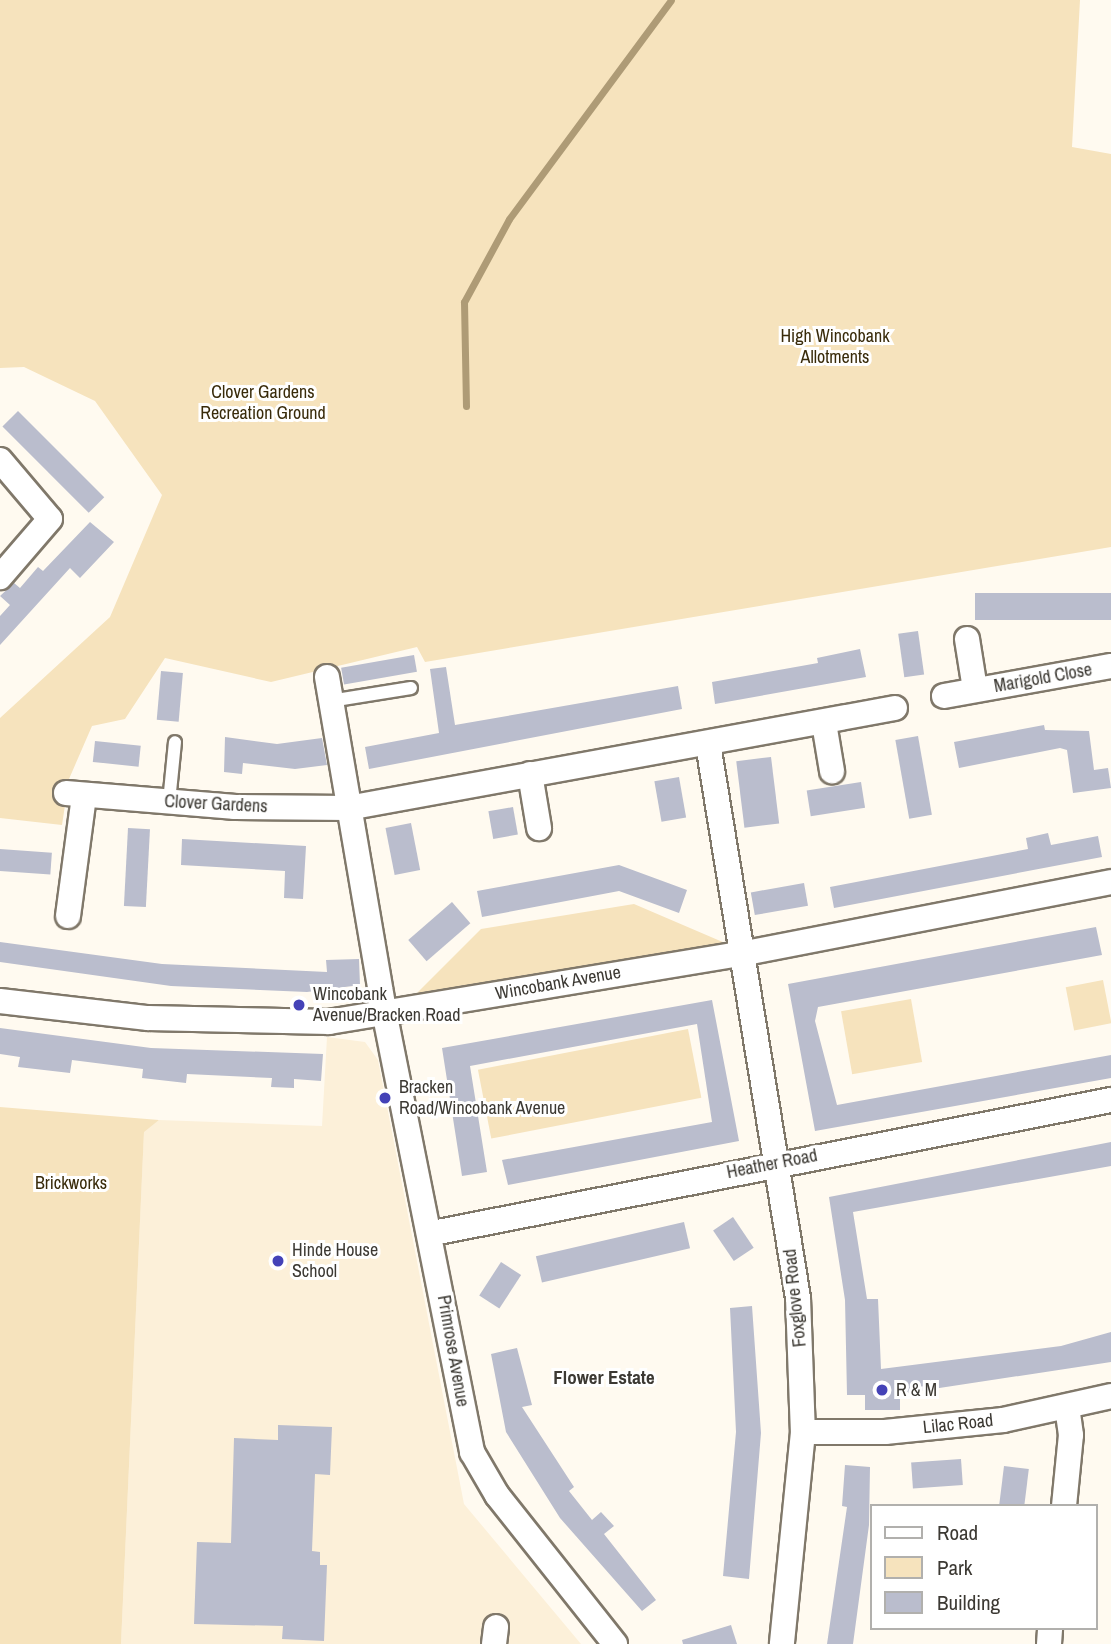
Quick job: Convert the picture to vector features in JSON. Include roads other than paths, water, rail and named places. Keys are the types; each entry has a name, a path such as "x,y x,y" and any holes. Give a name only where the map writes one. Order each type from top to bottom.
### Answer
{"street":[{"path":"0,460 50,519 0,577"},
{"name":"Marigold Close","path":"967,639 975,689"},
{"name":"Marigold Close","path":"944,696 1111,666"},
{"path":"329,689 385,1016"},
{"name":"Clover Gardens","path":"68,916 75,794 169,802 348,808 895,708"},
{"path":"824,723 832,771"},
{"path":"708,744 746,953"},
{"path":"530,774 540,828"},
{"name":"Wincobank Avenue","path":"0,1001 235,1023 385,1016 746,953 1111,882"},
{"name":"Foxglove Road","path":"746,953 780,1162 798,1298 803,1432 782,1644"},
{"name":"Primrose Avenue","path":"385,1016 433,1233 466,1431 481,1473 615,1644"},
{"name":"Heather Road","path":"433,1233 780,1162 1111,1100"},
{"name":"Lilac Road","path":"803,1432 886,1432 1067,1408 1111,1396"},
{"path":"1064,1504 1067,1408"}],"lane":[{"path":"329,689 411,688"},
{"path":"169,802 175,742"}],"waterway":[{"path":"466,406 464,302 509,219 671,0"}],"place":[{"name":"Wincobank Avenue/Bracken Road","path":"299,1005"},
{"name":"Bracken Road/Wincobank Avenue","path":"385,1098"},
{"name":"Hinde House School","path":"278,1261"},
{"name":"R & M","path":"882,1390"}],"district":[{"name":"Flower Estate","path":"604,1378"}],"park label":[{"name":"High Wincobank Allotments","path":"835,347"},
{"name":"Clover Gardens Recreation Ground","path":"263,403"},
{"name":"Brickworks","path":"71,1183"}]}
